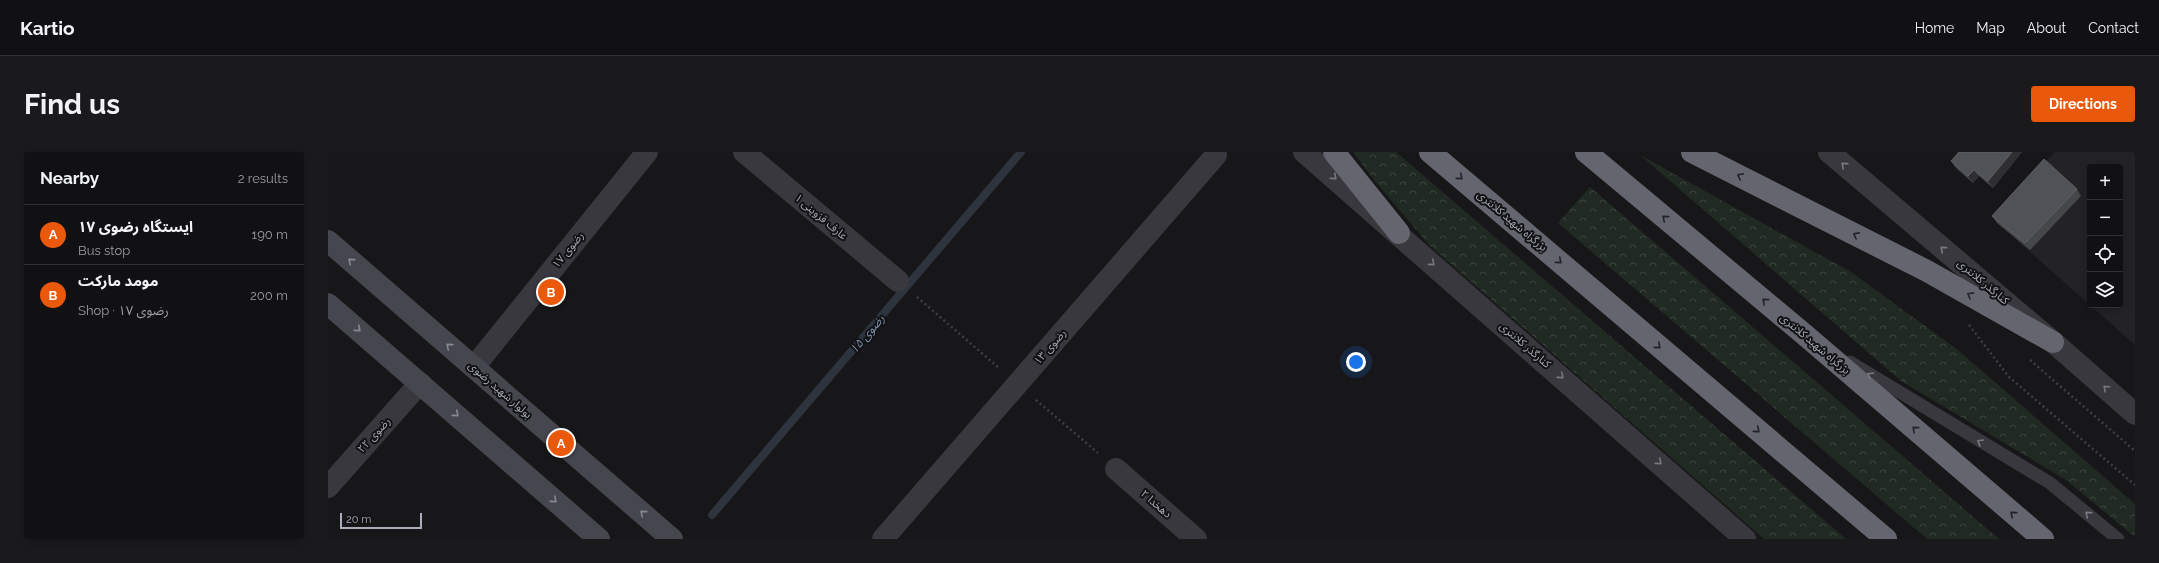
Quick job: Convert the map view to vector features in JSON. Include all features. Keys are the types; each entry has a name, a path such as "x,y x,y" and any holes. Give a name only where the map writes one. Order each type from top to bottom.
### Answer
{"highway":[{"path":"1334,152 1399,233"},
{"name":"بزرگراه شهید کلانتری","path":"1430,152 1886,539"},
{"name":"بزرگراه شهید کلانتری","path":"1586,152 1806,335 2043,539"},
{"path":"1692,152 1927,271 2053,342"}],"street":[{"name":"رضوی ۱۷","path":"474,367 647,152"},
{"name":"عارف قزوینی ۱","path":"744,152 898,281"},
{"name":"کنارگذر کلانتری","path":"1304,152 1399,233 1745,539"},
{"name":"کنارگذر کلانتری","path":"1829,152 2053,342 2135,414"},
{"name":"رضوی ۱۳","path":"883,539 1216,155"},
{"name":"بولوار شهید رضوی","path":"328,241 672,539"},
{"path":"328,304 599,539"},
{"name":"رضوی ۲۲","path":"328,487 420,383"},
{"name":"دهخدا ۲","path":"1116,470 1196,539"}],"lane":[{"path":"1806,335 1973,438 2050,483 2118,539"}],"path":[{"path":"1966,321 2009,377 2135,485"}],"shaded area":[{"path":"2055,152 2135,152 2135,345 2093,308 2123,308 2123,164 2087,164 2087,302 1994,220"}],"green space":[{"path":"1353,152 1396,152 1846,539 1764,539 1429,245 1374,180"},
{"path":"1640,155 1851,272 1958,350 2135,504 2135,537 2066,480 1901,381"},
{"path":"1590,187 1999,539 1927,539 1558,223"}],"building":[{"path":"1959,152 2012,152 1988,181 1974,170 1968,176 1951,161"},
{"path":"2044,159 2077,189 2025,243 1992,216"}],"waterway":[{"name":"رضوی ۱۵","path":"712,515 1021,152"}],"place":[{"name":"مومد مارکت","path":"551,292"},
{"name":"ایستگاه رضوی ۱۷","path":"561,443"}]}
